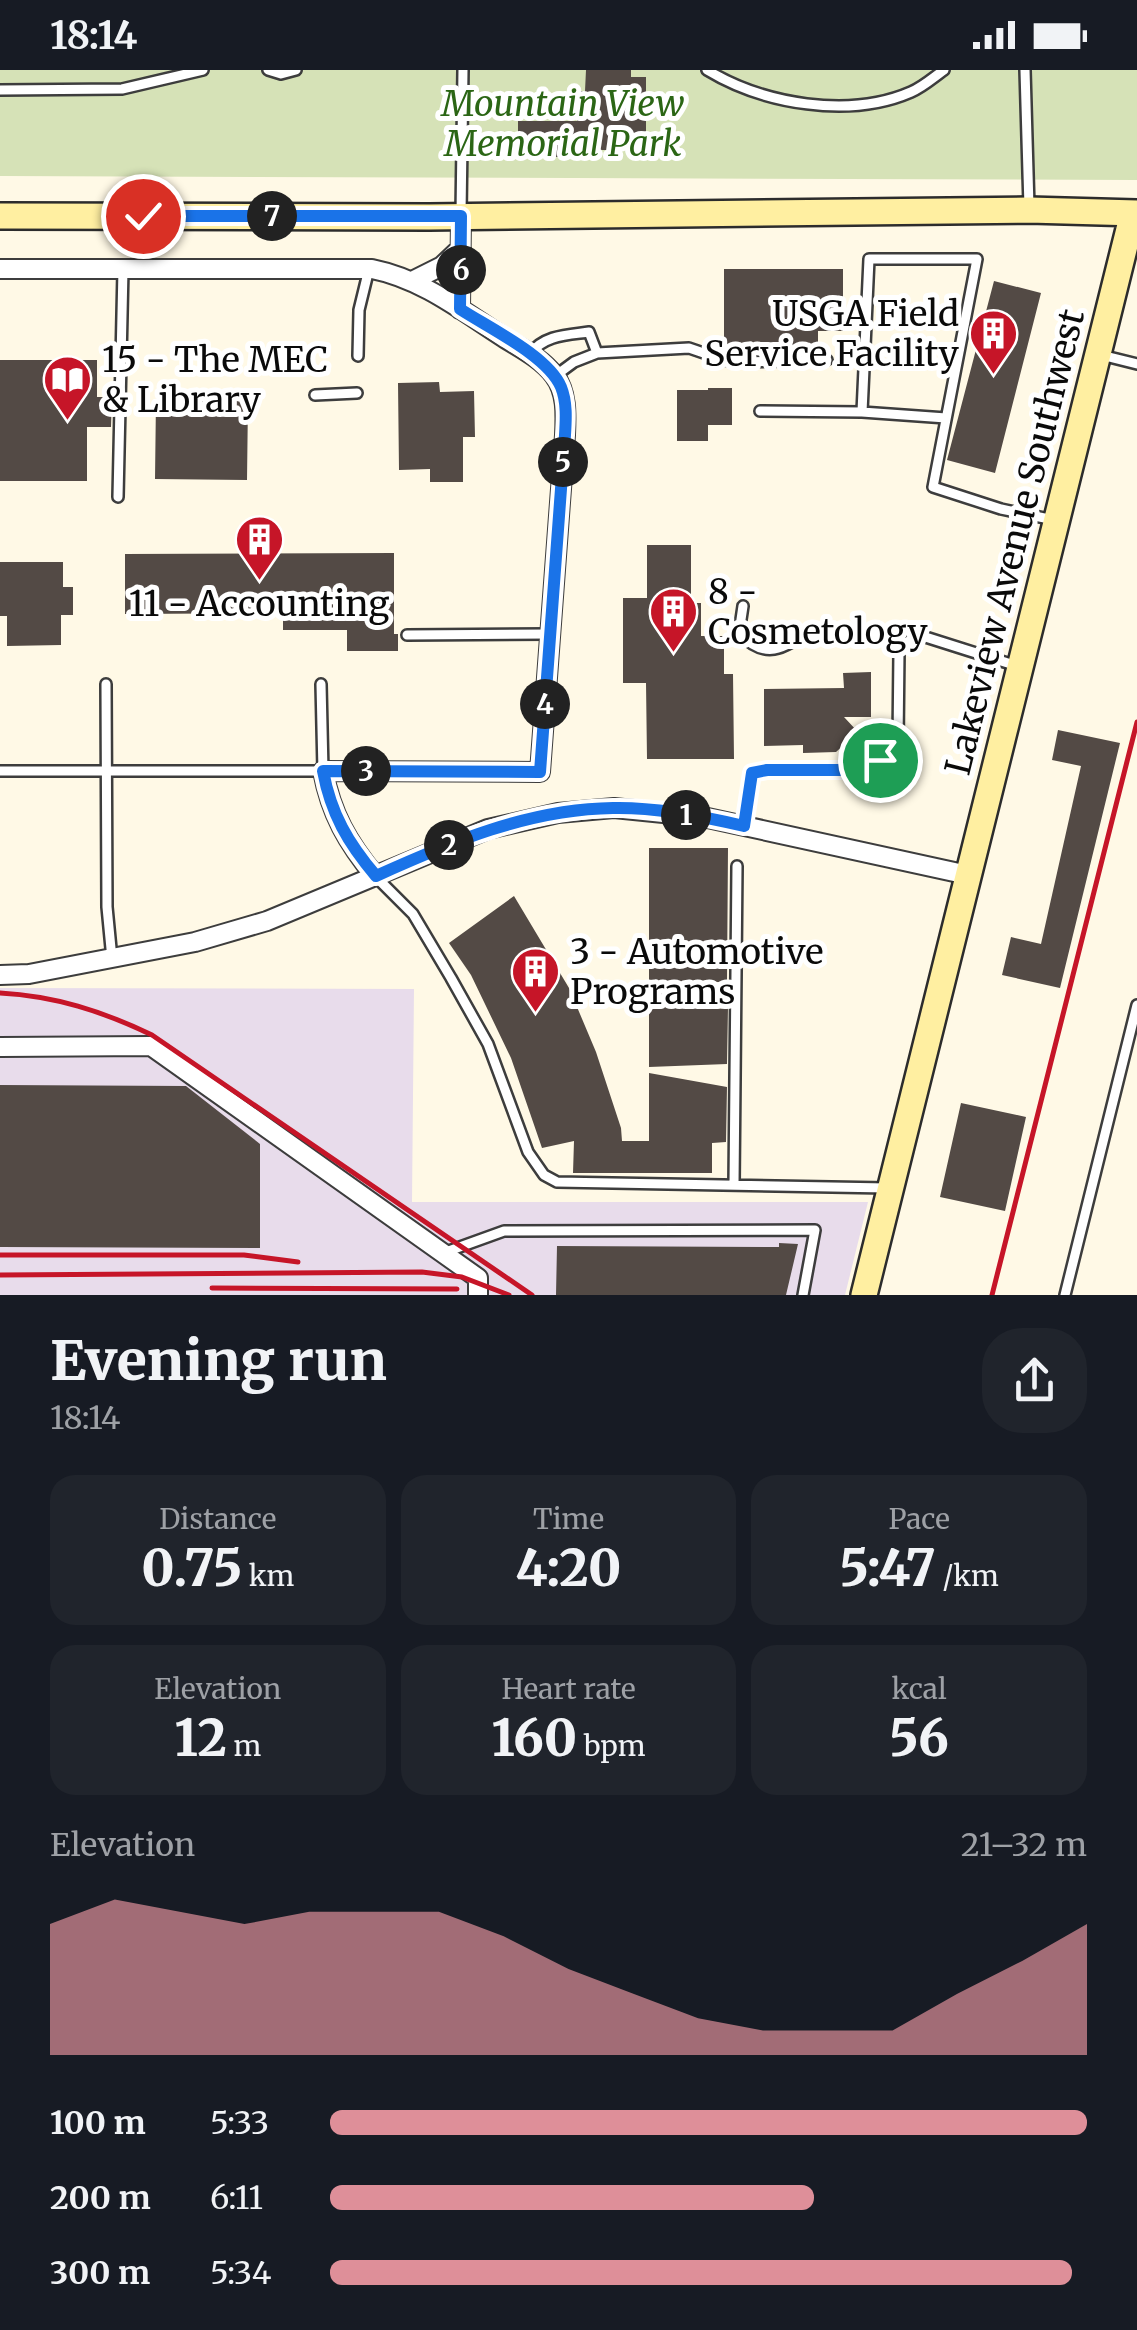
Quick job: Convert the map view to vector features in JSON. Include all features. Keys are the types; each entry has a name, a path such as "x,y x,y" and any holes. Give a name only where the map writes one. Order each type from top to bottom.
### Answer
{"main road":[{"path":"0,216 1030,210 1135,213"},
{"name":"Lakeview Avenue Southwest","path":"864,1295 1135,213"}],"street":[{"path":"460,309 461,216"},
{"path":"412,281 442,266 461,248"},
{"path":"0,269 369,269 412,281 530,354 555,376 566,416 540,772 323,771 328,800 339,826 376,876"},
{"path":"0,975 30,974 195,942 267,921 488,830 558,813 614,808 703,817 968,875"},
{"path":"0,1047 151,1046 443,1253 478,1287"}],"lane":[{"path":"0,90 122,89 204,70"},
{"path":"268,70 281,74 296,70"},
{"path":"461,216 462,70"},
{"path":"707,70 734,86 772,98 826,104 871,102 912,92 944,70"},
{"path":"1026,70 1030,210"},
{"path":"862,412 869,259 977,260 932,488 1057,521"},
{"path":"118,497 123,269"},
{"path":"358,356 359,310 369,269"},
{"path":"530,354 538,344 556,336 590,332 597,353"},
{"path":"555,376 574,362 597,353 689,348 724,360 827,360"},
{"path":"1098,354 1136,364 1137,350"},
{"path":"315,394 357,393"},
{"path":"760,411 946,418"},
{"path":"742,606 739,632 752,646 784,648 813,628"},
{"path":"407,635 548,634"},
{"path":"744,826 752,773 850,770 880,760 898,742 900,652 916,634 1020,667"},
{"path":"106,684 107,907 112,958"},
{"path":"0,771 323,771 321,684"},
{"path":"734,1185 736,866"},
{"path":"376,876 412,914 460,994 488,1044 528,1152 544,1175 557,1182 889,1188"},
{"path":"1064,1295 1137,1006"},
{"path":"443,1253 504,1232 815,1230 802,1295"}],"shaded area":[{"path":"0,988 414,989 412,1202 868,1202 845,1295 0,1295"}],"green space":[{"name":"Mountain View Memorial Park","path":"0,70 1137,70 1137,180 0,176"}],"building":[{"path":"586,70 631,70 631,77 646,77 646,150 578,150 578,157 518,157 518,121 577,121 577,91 585,91"},
{"path":"724,269 843,269 843,331 818,331 818,347 724,347"},
{"name":"USGA Field Service Facility","path":"994,281 1041,293 995,473 947,460"},
{"name":"15 - The MEC & Library","path":"0,360 97,360 97,397 112,397 111,427 87,427 87,481 0,481"},
{"path":"439,382 440,392 474,391 475,437 463,437 463,482 430,482 430,469 399,470 398,383"},
{"path":"732,388 732,425 708,425 708,441 677,441 677,390"},
{"path":"156,399 248,400 247,480 155,479"},
{"name":"8 - Cosmetology","path":"647,545 691,545 691,603 701,603 701,636 724,636 724,674 733,674 734,759 647,759 646,683 623,683 623,598 647,598"},
{"name":"11 - Accounting","path":"394,553 394,634 398,634 398,651 347,651 347,630 283,630 283,613 125,614 125,554"},
{"path":"0,562 63,562 63,587 73,587 73,615 61,615 61,645 7,646 7,616 0,616"},
{"path":"871,672 871,717 844,717 858,732 836,752 803,753 803,745 764,746 764,689 844,688 843,673"},
{"path":"1058,730 1120,743 1060,988 1002,975 1011,937 1041,944 1081,766 1052,760"},
{"path":"649,848 728,848 727,982 714,982 713,1009 728,1008 727,1064 649,1067"},
{"name":"3 - Automotive Programs","path":"514,896 569,988 596,1052 622,1141 649,1141 649,1073 727,1087 726,1142 712,1143 712,1173 573,1173 574,1141 542,1148 511,1058 471,975 449,943"},
{"path":"0,1085 186,1086 260,1144 260,1248 0,1247"},
{"path":"961,1103 1026,1117 1005,1211 940,1197"},
{"path":"779,1243 798,1244 786,1295 556,1295 557,1246 779,1247"}],"railway":[{"path":"992,1295 1137,722"},
{"path":"0,993 78,1006 152,1035 532,1295"},
{"path":"0,1255 244,1255 298,1262"},
{"path":"0,1275 422,1272 462,1277 509,1295"},
{"path":"212,1288 457,1289"}],"place":[{"name":"USGA Field Service Facility","path":"994,376"},
{"name":"15 - The MEC & Library","path":"67,422"},
{"name":"11 - Accounting","path":"259,582"},
{"name":"8 - Cosmetology","path":"673,654"},
{"name":"3 - Automotive Programs","path":"535,1014"}],"route":[{"path":"143,216 461,216 460,309 538,360 555,376 560,387 566,416 540,772 323,771 328,800 339,826 376,876 488,830 558,813 614,808 650,810 744,826 752,773 850,770 880,760"}]}
